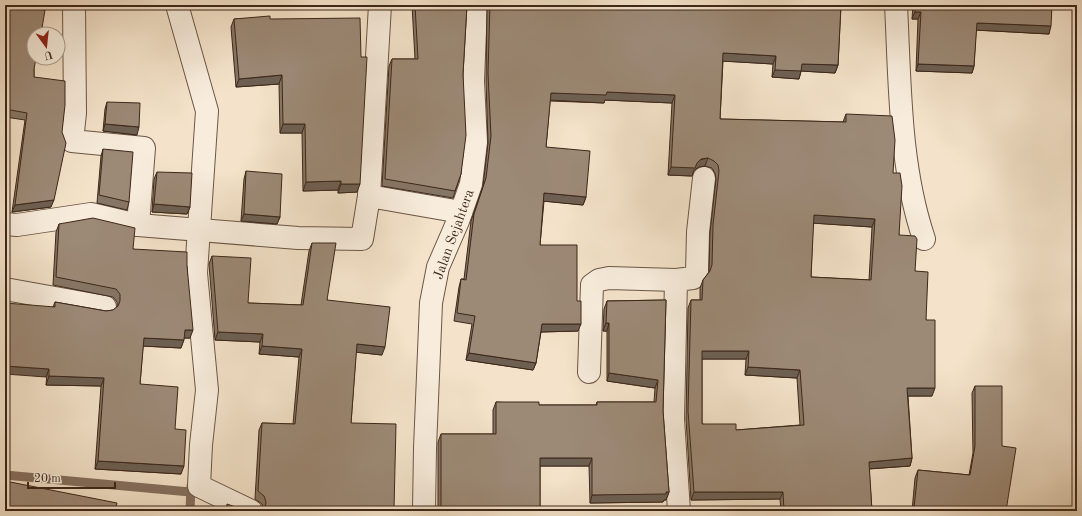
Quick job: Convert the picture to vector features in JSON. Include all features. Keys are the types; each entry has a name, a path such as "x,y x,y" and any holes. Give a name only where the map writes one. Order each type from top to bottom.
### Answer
{"street":[{"path":"74,5 75,113 72,141 144,148 138,225"},
{"path":"177,5 207,111 196,273 207,390 201,445 199,486 251,511"},
{"path":"5,224 17,225 91,214 138,225 298,238 362,239 369,196 380,5"},
{"name":"Jalan Sejahtera","path":"424,511 431,303 438,267 471,184 476,142 473,81 476,5"},
{"path":"896,5 906,165 915,212 924,239"},
{"path":"589,372 592,285 599,280 609,278 676,280 693,278 697,272 698,232 704,178"},
{"path":"369,196 461,212"},
{"path":"676,280 673,419 678,511"},
{"path":"5,289 105,307"}],"building":[{"path":"5,5 45,10 42,26 26,26 26,66 35,66 34,77 65,81 65,105 62,132 66,143 54,200 15,205 27,113 5,109"},
{"path":"415,5 467,5 463,74 466,135 461,174 455,191 385,179 392,59 418,59"},
{"path":"490,5 841,5 838,65 802,64 801,71 775,70 776,56 723,53 720,119 846,122 846,114 892,116 895,140 893,173 900,173 902,186 899,235 915,236 917,239 915,271 928,272 926,320 935,320 935,388 907,388 912,458 869,462 872,511 784,511 783,492 694,492 688,411 691,300 702,300 703,280 710,271 712,265 713,225 719,171 718,165 708,158 701,159 695,168 671,167 675,95 607,92 606,95 551,93 546,147 590,151 586,197 544,193 540,245 577,245 577,301 581,301 581,324 542,324 536,363 469,353 475,316 457,313 461,279 466,280 474,214 486,178 491,136 488,73","holes":["814,215 875,219 871,280 811,277","702,351 749,351 748,367 800,370 804,425 736,430 736,424 702,424"]},
{"path":"915,5 1052,5 1051,26 977,23 974,66 918,64 921,12 915,12"},
{"path":"270,16 270,19 360,18 361,57 367,57 360,184 341,184 341,181 306,182 305,124 283,124 282,75 239,79 234,19"},
{"path":"107,102 140,103 139,127 105,124"},
{"path":"103,149 133,152 129,202 99,195"},
{"path":"246,171 282,174 280,217 244,214"},
{"path":"157,172 192,173 190,207 154,204"},
{"path":"93,218 135,228 133,249 187,252 193,330 185,330 184,340 144,338 140,384 178,387 175,429 186,430 184,466 98,461 104,378 49,376 49,369 5,366 5,303 55,307 55,302 106,311 113,310 118,306 120,294 116,289 56,277 59,224"},
{"path":"5,228 8,229 7,260 5,260"},
{"path":"312,243 336,243 327,300 390,307 385,347 357,344 351,423 396,424 394,509 299,507 299,511 265,509 266,502 264,496 258,491 262,423 295,424 302,349 262,346 263,334 218,332 212,256 251,258 248,303 303,305"},
{"path":"666,300 663,411 669,492 666,492 666,494 592,495 592,458 540,458 540,511 441,511 441,434 496,434 496,402 539,402 539,405 597,405 597,402 656,402 658,380 609,373 609,323 606,323 607,301"},
{"path":"975,386 1002,386 1002,446 1016,448 1006,511 939,511 914,508 918,470 970,475 975,446"},
{"path":"5,481 117,503 115,511 5,511"},
{"path":"227,504 247,511 226,511"}],"waterway":[{"path":"5,475 190,492"},
{"path":"190,511 191,486"}]}
